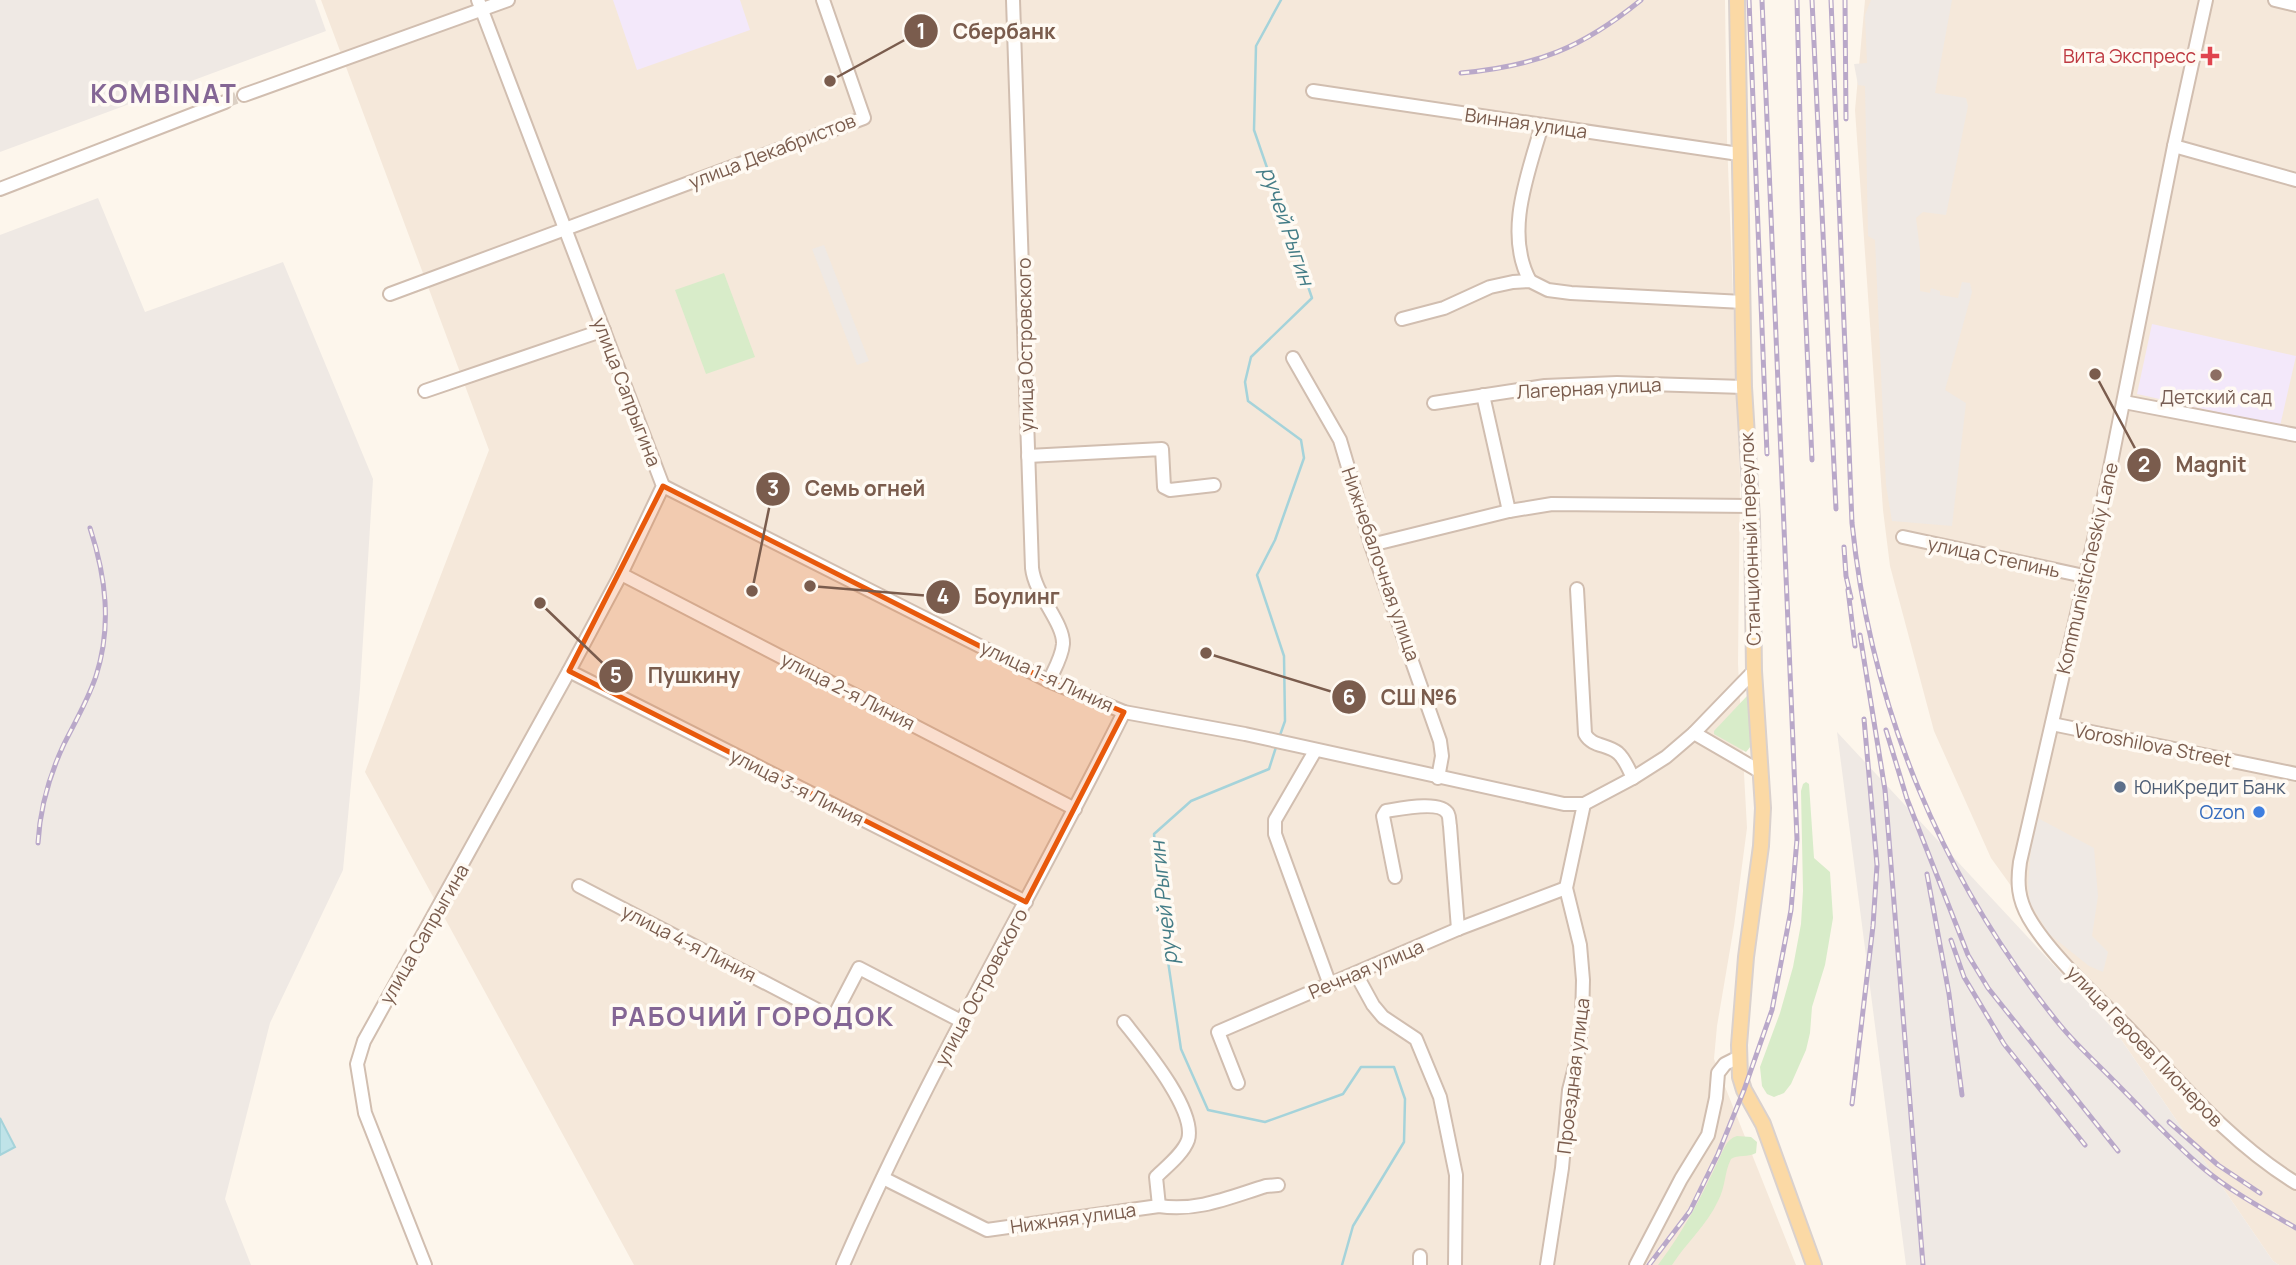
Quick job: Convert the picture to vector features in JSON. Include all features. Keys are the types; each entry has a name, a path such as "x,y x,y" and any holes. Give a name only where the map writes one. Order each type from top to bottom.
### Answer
{"main road":[{"name":"Станционный переулок","path":"1737,0 1744,387 1751,506 1754,671 1761,772 1761,846 1746,957 1740,1077 1763,1124 1814,1265"}],"street":[{"path":"244,95 480,5 508,0"},
{"name":"улица Декабристов","path":"565,229 863,118 822,0"},
{"name":"улица Островского","path":"1013,0 1033,578 1063,641 1049,681"},
{"name":"Kommunisticheskiy Lane","path":"2017,888 2020,862 2107,483 2206,0"},
{"path":"2275,0 2296,5"},
{"name":"улица Сапрыгина","path":"425,1265 365,1113 357,1063 363,1041 484,828 569,671 621,574 663,486 480,5"},
{"name":"Винная улица","path":"1313,91 1739,154"},
{"path":"0,189 225,102"},
{"path":"1542,125 1524,191 1518,236 1522,263 1530,281 1538,286 1571,293 1743,302"},
{"path":"2174,146 2296,180"},
{"path":"390,294 565,229"},
{"path":"1402,319 1444,308 1502,284 1530,281"},
{"path":"425,391 604,330"},
{"name":"Нижнебалочная улица","path":"1293,358 1340,440 1371,545 1440,741 1443,756 1438,778"},
{"name":"Лагерная улица","path":"1434,403 1545,386 1617,383 1744,387"},
{"path":"1483,395 1509,511"},
{"path":"2124,402 2296,435"},
{"path":"1028,456 1162,449 1164,487 1170,490 1213,485"},
{"name":"улица 1-я Линия","path":"663,486 1049,681 1124,712 1245,734 1564,804 1584,804"},
{"path":"1371,545 1552,503 1751,506"},
{"name":"улица Степинь","path":"1903,537 2084,576"},
{"name":"улица 2-я Линия","path":"621,574 1075,809"},
{"path":"1577,589 1585,734 1593,743 1621,756 1633,778"},
{"name":"улица 3-я Линия","path":"569,671 1026,902"},
{"path":"1584,804 1666,757 1694,733 1754,671"},
{"name":"улица Островского","path":"843,1265 961,1021 1124,712"},
{"name":"Voroshilova Street","path":"2052,724 2296,774"},
{"path":"1694,733 1761,772"},
{"path":"1315,751 1276,820 1275,827 1279,845 1330,985"},
{"name":"Проездная улица","path":"1548,1265 1562,1168 1569,1090 1582,1022 1580,945 1566,888 1584,804"},
{"path":"1395,877 1383,816 1386,811 1429,806 1443,809 1448,814 1450,826 1458,929"},
{"name":"улица 4-я Линия","path":"579,887 833,1018 859,968 961,1021"},
{"name":"Речная улица","path":"1238,1083 1218,1032 1458,929 1566,888"},
{"name":"улица Героев Пионеров","path":"2017,888 2021,903 2037,932 2105,1006 2236,1140 2296,1183"},
{"path":"1356,974 1383,1017 1416,1039 1440,1097 1457,1175 1455,1265"},
{"name":"Нижняя улица","path":"1124,1022 1166,1076 1185,1113 1189,1127 1184,1148 1156,1177 1159,1206"},
{"path":"1636,1265 1681,1179 1708,1135 1718,1073 1725,1064 1739,1058"},
{"name":"Нижняя улица","path":"883,1178 987,1230 1159,1206 1178,1209 1196,1207 1266,1186 1278,1185"}],"highlighted area":[{"path":"663,486 1049,681 1124,712 1026,902 569,671"}],"shaded area":[{"path":"0,0 315,0 326,31 0,152"},
{"path":"321,0 1725,0 1727,140 1740,476 1738,664 1747,828 1714,1059 1796,1265 634,1265 365,772 489,450"},
{"path":"613,0 740,0 750,30 637,70"},
{"path":"1865,0 2296,0 2296,1265 2279,1265 2273,1261 2116,1032 1991,858 1934,731 1890,566 1883,510 1855,110"},
{"path":"1871,0 1952,0 1935,93 1966,98 1968,106 1946,215 1923,212 1916,218 1920,250 1920,291 1930,293 1931,288 1940,291 1940,295 1958,298 1962,282 1970,283 1972,292 1945,390 1966,403 1952,526 1892,521 1886,485 1875,240 1868,236 1865,86 1858,85 1854,64 1867,63 1865,15"},
{"path":"98,198 145,312 283,262 373,479 360,688 343,870 270,1023 225,1199 251,1265 0,1265 0,235"},
{"path":"824,245 869,361 857,365 812,249"},
{"name":"Детский сад","path":"2152,324 2296,356 2280,426 2137,394"},
{"path":"1837,732 2116,1032 2273,1261 2279,1265 1906,1265"},
{"path":"2034,816 2094,848 2098,896 2092,936 2108,952 2103,972 2089,966 2049,934 2030,903 2028,883"}],"green space":[{"path":"724,273 755,357 706,374 675,290"},
{"path":"1747,696 1750,697 1751,746 1746,752 1714,734 1714,731"},
{"path":"1806,782 1809,784 1814,858 1830,872 1833,918 1825,965 1812,1007 1806,1050 1791,1084 1784,1093 1774,1097 1767,1094 1762,1086 1760,1067 1780,1013 1801,924 1801,791"},
{"path":"1737,1136 1751,1137 1757,1142 1756,1153 1731,1159 1721,1195 1708,1218 1672,1265 1658,1265 1691,1215 1725,1146"}],"water":[{"path":"0,1118 15,1147 0,1155"}],"waterway":[{"name":"ручей Рыгин","path":"1279,738 1285,721 1284,656 1257,575 1275,540 1304,458 1301,440 1248,401 1245,382 1251,357 1312,298 1254,130 1256,46 1281,0"},
{"name":"ручей Рыгин","path":"1277,744 1269,769 1191,801 1154,834 1165,941 1181,1049 1208,1110 1265,1122 1343,1094 1361,1067 1394,1067 1405,1099 1404,1142 1353,1226 1342,1265"}],"tunnel":[{"path":"225,102 244,95"}],"railway":[{"path":"1461,73 1513,65 1557,52 1599,31 1641,0"},
{"path":"1749,0 1767,454"},
{"path":"1649,1265 1690,1211 1718,1154 1744,1090 1772,1010 1791,910 1797,839 1762,0"},
{"path":"1797,0 1812,460"},
{"path":"1812,0 1836,509"},
{"path":"1831,0 1852,523 1876,660 1895,725 1919,789 1947,851 1980,912 2060,1025 2170,1138 2203,1168 2236,1192 2296,1228"},
{"path":"1845,0 1846,119"},
{"path":"38,843 43,805 50,780 96,676 104,639 103,583 90,528"},
{"path":"1844,547 1851,598"},
{"path":"1848,590 1855,646"},
{"path":"1860,635 1885,790 1923,1265"},
{"path":"1852,1104 1873,926 1877,865 1864,719"},
{"path":"1886,730 1907,799 1968,955 1988,988 2118,1151"},
{"path":"1927,874 1949,994 1962,1095"},
{"path":"1951,940 1964,977 2004,1044 2085,1145"},
{"path":"2169,1122 2218,1165 2260,1193"}],"place":[{"name":"Вита Экспресс","path":"2210,56"},
{"name":"Сбербанк","path":"830,81"},
{"name":"Magnit","path":"2095,374"},
{"name":"Детский сад","path":"2216,375"},
{"name":"Боулинг","path":"810,586"},
{"name":"Семь огней","path":"752,591"},
{"name":"Пушкину","path":"540,603"},
{"name":"СШ №6","path":"1206,653"},
{"name":"ЮниКредит Банк","path":"2120,787"},
{"name":"Ozon","path":"2259,812"}],"district":[{"name":"KOMBINAT","path":"164,94"},
{"name":"РАБОЧИЙ ГОРОДОК","path":"753,1017"}]}
